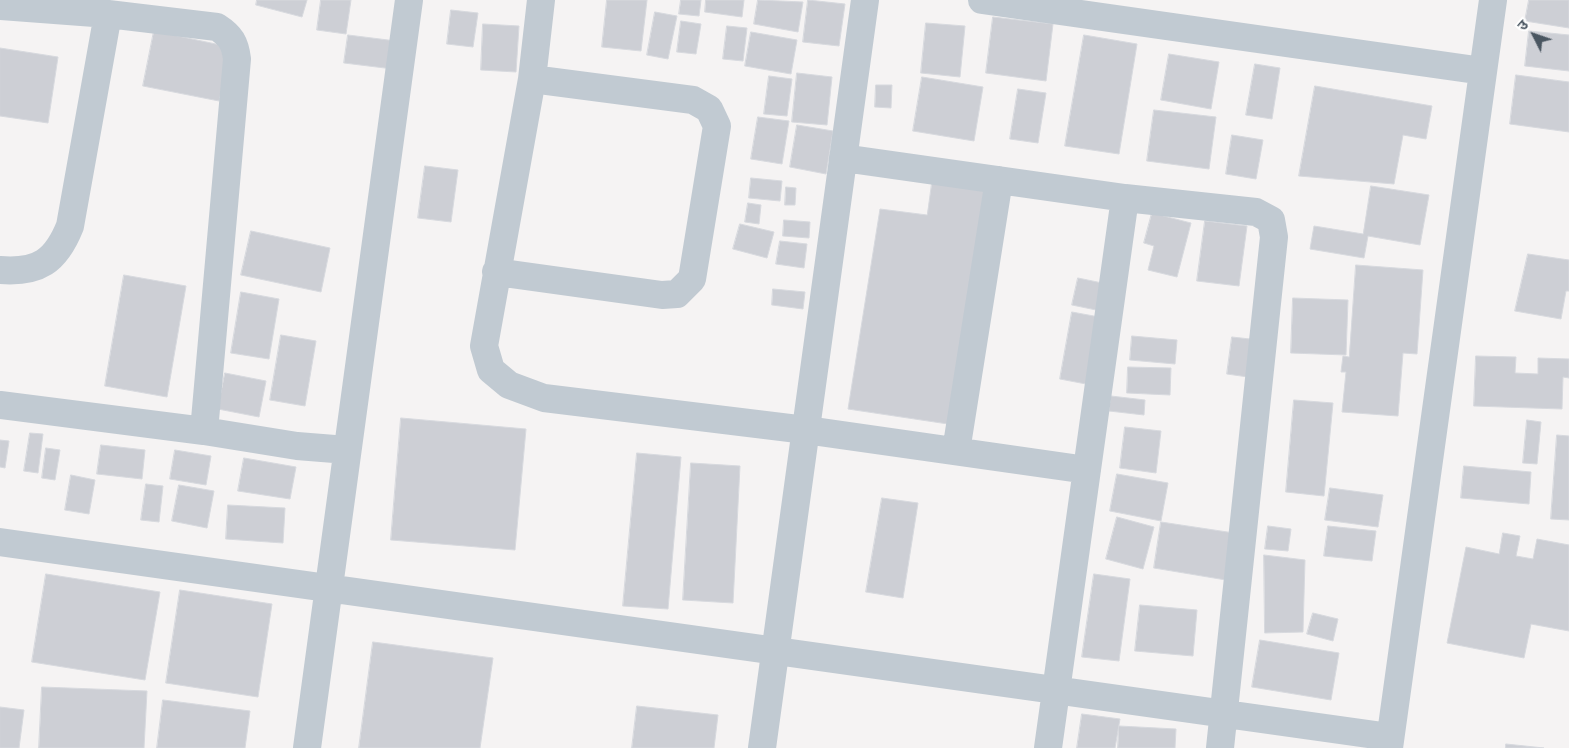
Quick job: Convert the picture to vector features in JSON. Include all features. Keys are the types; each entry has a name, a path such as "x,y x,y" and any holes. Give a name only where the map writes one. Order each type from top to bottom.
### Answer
{"street":[{"path":"307,748 409,0"},
{"path":"541,0 532,79 484,346 491,370 509,385 544,398 806,430 1087,470"},
{"path":"762,748 865,0"},
{"path":"982,0 1046,4 1483,71"},
{"path":"0,542 1225,714 1390,742 1493,0"},
{"path":"0,6 108,14 217,27 228,34 235,43 238,59 204,431"},
{"path":"0,270 29,270 45,263 62,246 70,226 108,14"},
{"path":"496,272 662,295 678,294 692,279 717,126 709,109 693,100 532,79"},
{"path":"843,158 1125,198 1256,212 1271,220 1274,237 1220,748"},
{"path":"956,451 1000,180"},
{"path":"1048,748 1125,198"},
{"path":"0,405 204,431 297,446 347,450"}],"building":[{"path":"257,0 307,0 302,17 256,5"},
{"path":"321,0 351,0 346,34 317,30"},
{"path":"607,0 647,0 641,51 602,47"},
{"path":"681,0 701,0 699,16 679,14"},
{"path":"706,0 744,0 742,17 705,12"},
{"path":"758,0 803,2 798,32 754,24"},
{"path":"808,0 845,4 839,46 803,42"},
{"path":"1529,0 1569,0 1569,28 1525,21"},
{"path":"451,10 478,13 473,47 447,44"},
{"path":"655,12 677,16 668,59 647,55"},
{"path":"993,17 1053,24 1046,81 986,73"},
{"path":"681,21 701,24 696,54 677,52"},
{"path":"926,23 965,26 960,77 921,73"},
{"path":"483,24 519,26 516,72 481,70"},
{"path":"727,26 747,28 743,61 723,59"},
{"path":"154,31 230,47 219,101 143,86"},
{"path":"1529,31 1569,35 1569,71 1525,66"},
{"path":"751,32 797,40 791,74 745,66"},
{"path":"348,35 396,41 393,69 344,63"},
{"path":"1084,35 1137,44 1119,154 1065,146"},
{"path":"0,48 58,57 48,123 0,116"},
{"path":"1169,54 1219,62 1211,109 1161,100"},
{"path":"1255,64 1280,68 1272,119 1246,115"},
{"path":"797,73 832,77 827,125 792,122"},
{"path":"1516,75 1569,82 1569,132 1510,124"},
{"path":"769,76 792,79 787,116 764,114"},
{"path":"922,77 983,87 974,141 913,131"},
{"path":"876,85 892,85 891,108 875,107"},
{"path":"1315,86 1432,106 1426,139 1403,135 1394,184 1299,176"},
{"path":"1018,89 1046,93 1038,143 1010,139"},
{"path":"1154,110 1216,117 1209,169 1147,161"},
{"path":"758,117 789,121 782,164 751,159"},
{"path":"797,125 833,131 826,174 790,167"},
{"path":"1232,135 1263,140 1256,179 1226,174"},
{"path":"425,166 458,170 451,222 418,218"},
{"path":"751,178 782,181 780,201 749,198"},
{"path":"932,183 985,191 948,424 848,409 880,209 927,215"},
{"path":"1371,186 1429,195 1420,245 1368,236 1364,258 1310,249 1314,226 1363,234"},
{"path":"786,187 796,188 795,205 785,205"},
{"path":"748,203 761,205 759,224 745,222"},
{"path":"1152,213 1191,223 1177,277 1148,270 1154,246 1144,243"},
{"path":"784,220 810,222 809,238 783,236"},
{"path":"1205,221 1247,226 1239,286 1197,281"},
{"path":"740,224 774,232 767,258 733,249"},
{"path":"251,231 330,248 321,292 241,275"},
{"path":"780,241 807,244 804,268 776,264"},
{"path":"1528,254 1569,260 1569,291 1566,291 1561,319 1515,311"},
{"path":"1356,265 1423,270 1417,354 1403,353 1398,416 1342,412 1346,372 1341,372 1343,356 1349,357"},
{"path":"124,275 186,286 167,397 105,386"},
{"path":"1078,278 1107,284 1101,311 1072,305"},
{"path":"773,289 805,292 803,309 772,305"},
{"path":"241,292 279,299 269,359 231,353"},
{"path":"1293,298 1348,300 1346,355 1291,353"},
{"path":"1072,312 1099,317 1086,384 1060,379"},
{"path":"281,335 316,341 305,406 270,400"},
{"path":"1132,336 1177,340 1175,364 1130,360"},
{"path":"1232,337 1259,340 1255,378 1227,374"},
{"path":"1476,356 1516,357 1515,373 1538,374 1538,358 1569,359 1569,378 1563,377 1562,409 1474,406"},
{"path":"1128,367 1171,368 1170,395 1127,393"},
{"path":"225,373 266,381 259,417 218,409"},
{"path":"1111,396 1145,400 1144,415 1109,411"},
{"path":"1294,400 1333,403 1324,496 1286,492"},
{"path":"401,418 526,429 515,550 391,540"},
{"path":"1527,420 1541,422 1537,464 1523,463"},
{"path":"1125,427 1161,431 1156,473 1120,468"},
{"path":"30,433 43,434 38,473 24,471"},
{"path":"1557,435 1569,436 1569,520 1551,519"},
{"path":"0,440 9,441 5,468 0,467"},
{"path":"101,445 145,450 142,479 97,474"},
{"path":"46,448 60,450 55,480 42,478"},
{"path":"175,450 211,456 206,485 170,479"},
{"path":"637,453 681,457 668,609 623,606"},
{"path":"244,458 296,467 290,499 238,491"},
{"path":"691,463 740,466 733,603 683,600"},
{"path":"1464,466 1531,472 1529,504 1461,498"},
{"path":"1117,474 1168,483 1161,521 1110,511"},
{"path":"71,475 95,480 89,514 65,510"},
{"path":"146,484 163,486 159,522 141,520"},
{"path":"179,485 214,491 207,528 172,521"},
{"path":"1330,488 1383,495 1378,527 1325,520"},
{"path":"882,498 918,503 903,598 866,592"},
{"path":"228,505 285,508 283,543 226,539"},
{"path":"1117,517 1154,527 1143,569 1106,559"},
{"path":"1161,522 1234,533 1226,580 1154,568"},
{"path":"1268,526 1291,529 1288,551 1265,549"},
{"path":"1328,526 1376,531 1372,561 1324,556"},
{"path":"1503,533 1520,536 1516,556 1533,559 1537,539 1569,545 1569,631 1531,624 1524,658 1447,643 1466,547 1499,554"},
{"path":"1264,555 1305,560 1303,632 1265,633"},
{"path":"46,574 160,592 145,680 32,662"},
{"path":"1094,574 1130,579 1119,661 1082,657"},
{"path":"180,590 272,604 258,697 166,683"},
{"path":"1140,605 1197,610 1193,656 1135,651"},
{"path":"1313,613 1338,619 1333,641 1307,634"},
{"path":"1260,640 1339,653 1331,700 1252,687"},
{"path":"373,642 493,658 480,748 359,748"},
{"path":"42,687 147,691 144,748 39,748"},
{"path":"163,700 250,711 245,748 157,748"},
{"path":"637,706 718,715 714,748 632,748"},
{"path":"0,707 24,710 19,748 0,748"},
{"path":"1082,714 1120,719 1115,748 1077,748"},
{"path":"1119,726 1176,729 1175,748 1118,748"},
{"path":"1506,744 1544,748 1506,748"}]}
